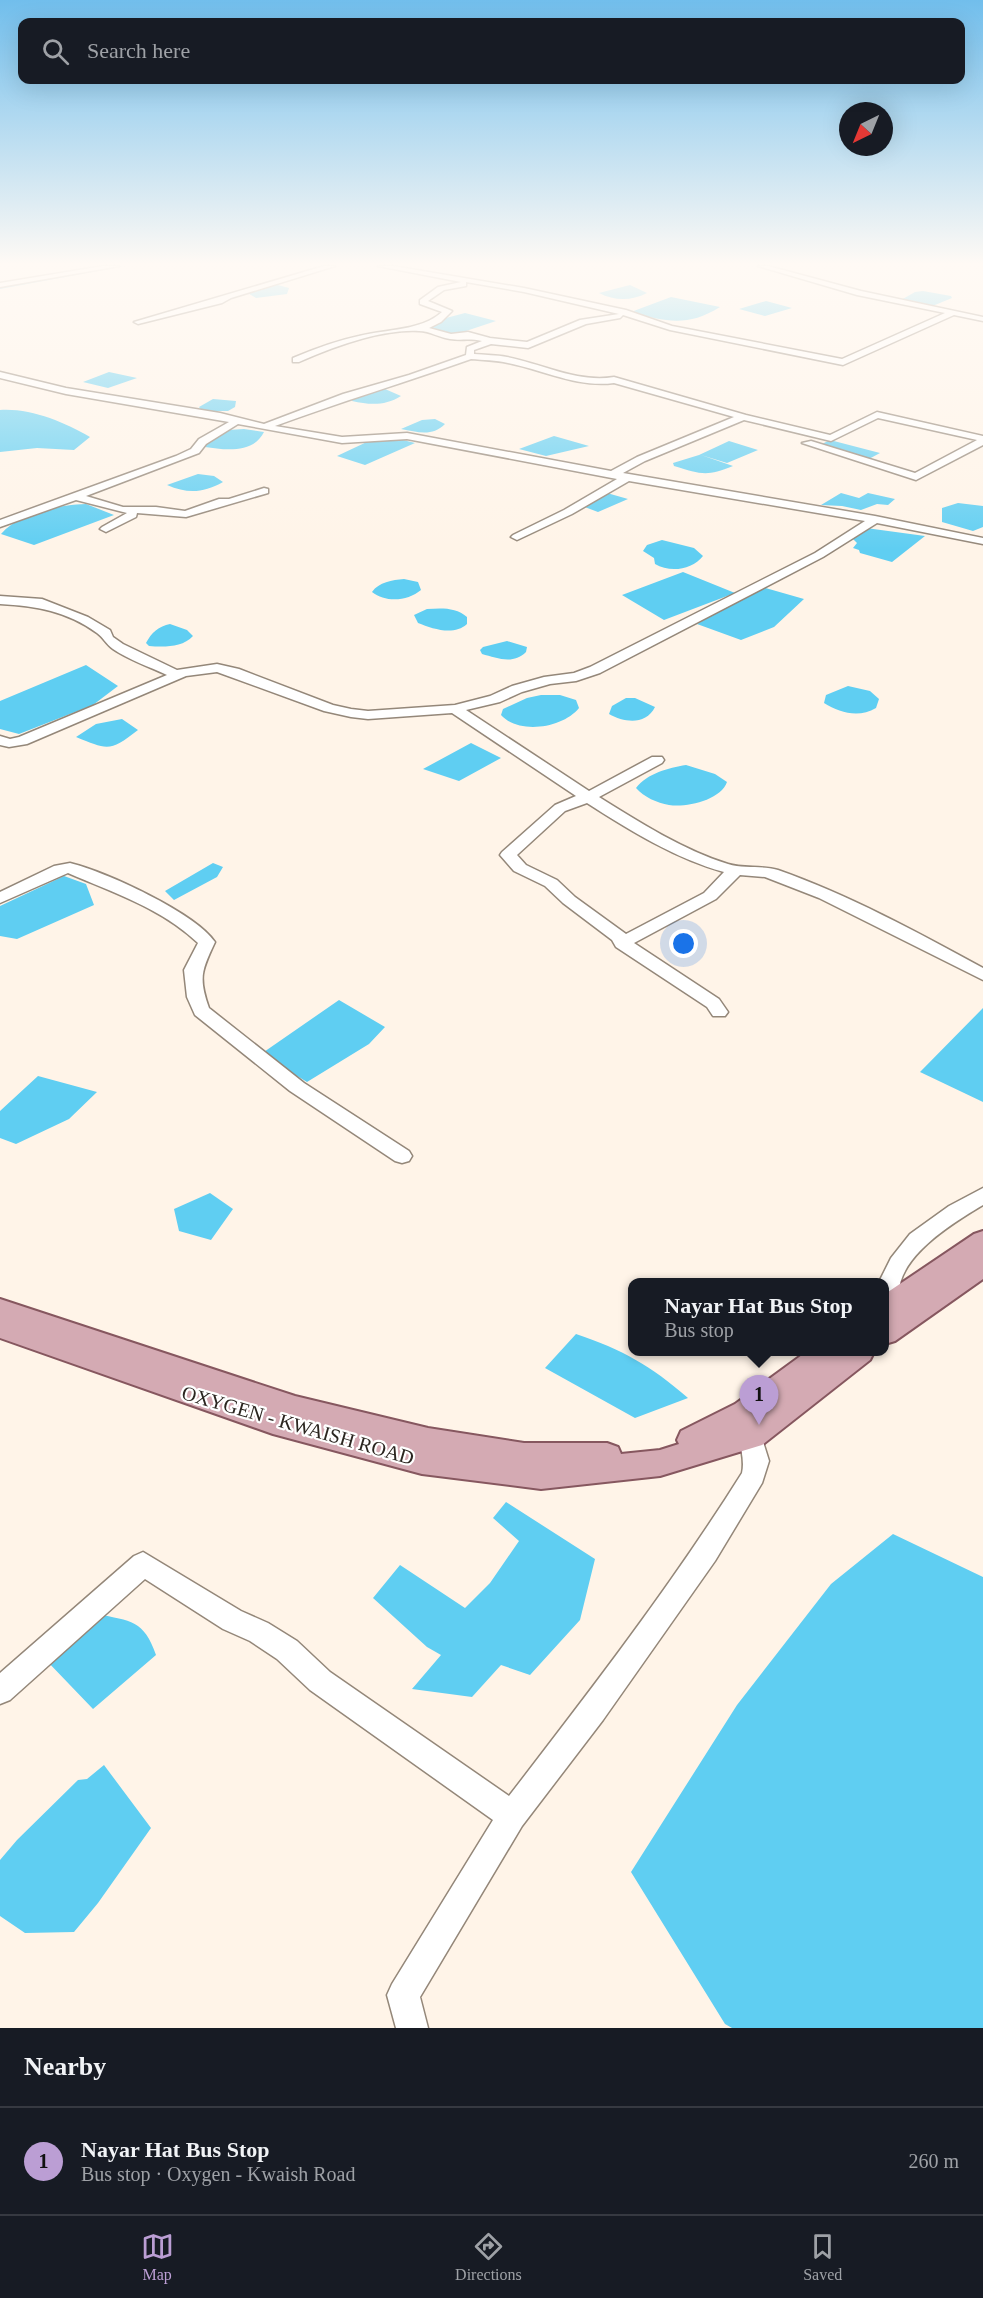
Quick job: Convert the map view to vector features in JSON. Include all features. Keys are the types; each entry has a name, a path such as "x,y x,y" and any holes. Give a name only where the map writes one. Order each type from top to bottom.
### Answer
{"main road":[{"path":"890,1317 983,1241"},
{"path":"890,1317 983,1265"},
{"name":"OXYGEN - KWAISH ROAD","path":"0,1310 296,1408 428,1441 524,1456 613,1456 674,1447 713,1433 763,1400 821,1356"},
{"name":"OXYGEN - KWAISH ROAD","path":"0,1327 273,1422 422,1461 541,1476 660,1463 751,1436 856,1356"}],"street":[{"path":"266,426 346,396 412,377 457,361"},
{"path":"509,361 582,380 600,382 614,380 743,417 831,438 877,415 983,440"},
{"path":"0,375 66,391 220,416 341,440 363,439 387,434 407,436 626,478 875,519 983,541"},
{"path":"612,475 641,459 743,417"},
{"path":"0,524 195,451 198,444 230,428 236,421"},
{"path":"727,423 743,424 916,477 983,440"},
{"path":"517,537 568,512 626,478"},
{"path":"77,497 122,510 156,510 186,514 223,501 230,502 264,491"},
{"path":"106,529 132,514 132,510"},
{"path":"0,740 9,743 22,741 180,675 217,668 351,714 368,715 455,709 495,699 517,689 595,670 819,555 875,519"},
{"path":"0,600 42,603 84,620 106,633 107,638 118,647 180,675"},
{"path":"455,709 646,831 693,855 736,870 752,869 766,872 812,889 927,944 983,975"},
{"path":"657,760 590,796 560,808 508,855 519,868 551,883 569,900 619,938 622,943 713,1003 719,1011"},
{"path":"0,898 60,869 70,868 128,891 163,909 199,933 207,942 193,970 195,997 201,1011 297,1088 402,1156"},
{"path":"622,943 710,896 726,883 736,870"},
{"path":"890,1317 891,1280 903,1255 938,1223 983,1195"},
{"path":"412,2028 403,1995 512,1816 593,1710 706,1553 753,1476 757,1461 751,1436"},
{"path":"0,1691 143,1564 232,1620 259,1632 287,1650 320,1681 512,1816"}],"water":[{"path":"109,372 137,378 108,388 83,382"},
{"path":"385,389 401,396 389,402 377,404 352,401 354,396"},
{"path":"213,399 236,401 235,407 228,411 202,411 199,407"},
{"path":"0,410 23,411 47,417 90,437 74,450 37,448 0,452"},
{"path":"435,419 445,424 435,431 424,433 401,429 422,420"},
{"path":"244,429 264,432 253,444 238,449 205,447 203,442 228,430"},
{"path":"387,436 415,443 365,465 337,456 371,440"},
{"path":"554,436 589,446 546,456 519,449"},
{"path":"830,440 880,453 867,460 820,445"},
{"path":"729,441 758,450 727,463 701,455 733,466 716,472 697,472 674,466 673,463 699,455"},
{"path":"198,474 214,476 223,482 195,491 167,485"},
{"path":"607,493 628,499 598,512 582,506"},
{"path":"841,493 859,498 868,493 895,499 888,505 877,504 861,510 821,505"},
{"path":"958,503 983,506 983,527 973,531 942,522 942,508"},
{"path":"86,504 114,515 34,545 1,534 18,520 40,511"},
{"path":"866,528 925,536 892,562 860,553 859,550 853,548 857,543 853,539"},
{"path":"662,540 694,548 703,556 693,564 680,569 661,567 655,564 654,558 643,551 647,545"},
{"path":"683,572 735,593 664,620 622,595"},
{"path":"404,579 418,582 421,590 416,594 397,599 384,598 372,592 382,584"},
{"path":"762,587 804,599 774,627 741,640 697,624"},
{"path":"443,608 458,611 467,617 467,624 450,631 418,623 414,615 427,609"},
{"path":"170,624 187,630 193,636 183,643 172,646 149,646 146,643 156,630"},
{"path":"507,641 527,647 526,652 516,658 499,659 482,654 480,650 483,647"},
{"path":"86,665 118,686 93,705 19,734 0,729 0,701"},
{"path":"848,686 870,691 879,699 876,708 863,713 850,713 824,703 826,695"},
{"path":"560,695 576,700 579,708 563,720 541,726 519,725 501,715 503,709 527,698"},
{"path":"626,698 635,698 655,707 646,717 635,721 609,714 612,706"},
{"path":"122,719 138,730 115,745 102,746 76,737 96,724"},
{"path":"471,743 501,758 459,781 423,769"},
{"path":"686,765 715,774 727,782 718,794 710,798 693,804 676,806 660,803 647,797 636,788 652,775"},
{"path":"213,863 223,867 217,877 174,900 165,891"},
{"path":"64,876 86,884 94,905 17,939 0,936 0,906"},
{"path":"339,1000 385,1027 369,1044 307,1082 261,1054"},
{"path":"983,1008 983,1102 920,1072"},
{"path":"38,1076 97,1092 69,1119 16,1144 0,1138 0,1111"},
{"path":"210,1193 233,1209 211,1240 179,1231 174,1209"},
{"path":"576,1334 608,1346 635,1360 661,1376 688,1398 635,1418 545,1368"},
{"path":"506,1502 595,1559 580,1620 530,1675 501,1665 472,1697 412,1689 441,1655 427,1647 373,1598 400,1565 465,1608 490,1583 519,1541 493,1518"},
{"path":"893,1534 983,1577 983,2028 732,2028 725,2024 631,1872 737,1705 831,1584"},
{"path":"97,1614 119,1618 141,1628 156,1655 93,1709 45,1659"},
{"path":"104,1765 151,1828 98,1903 74,1932 25,1933 0,1916 0,1860 78,1780 87,1779"}],"place":[{"name":"Nayar Hat Bus Stop","path":"759,1425"}]}
